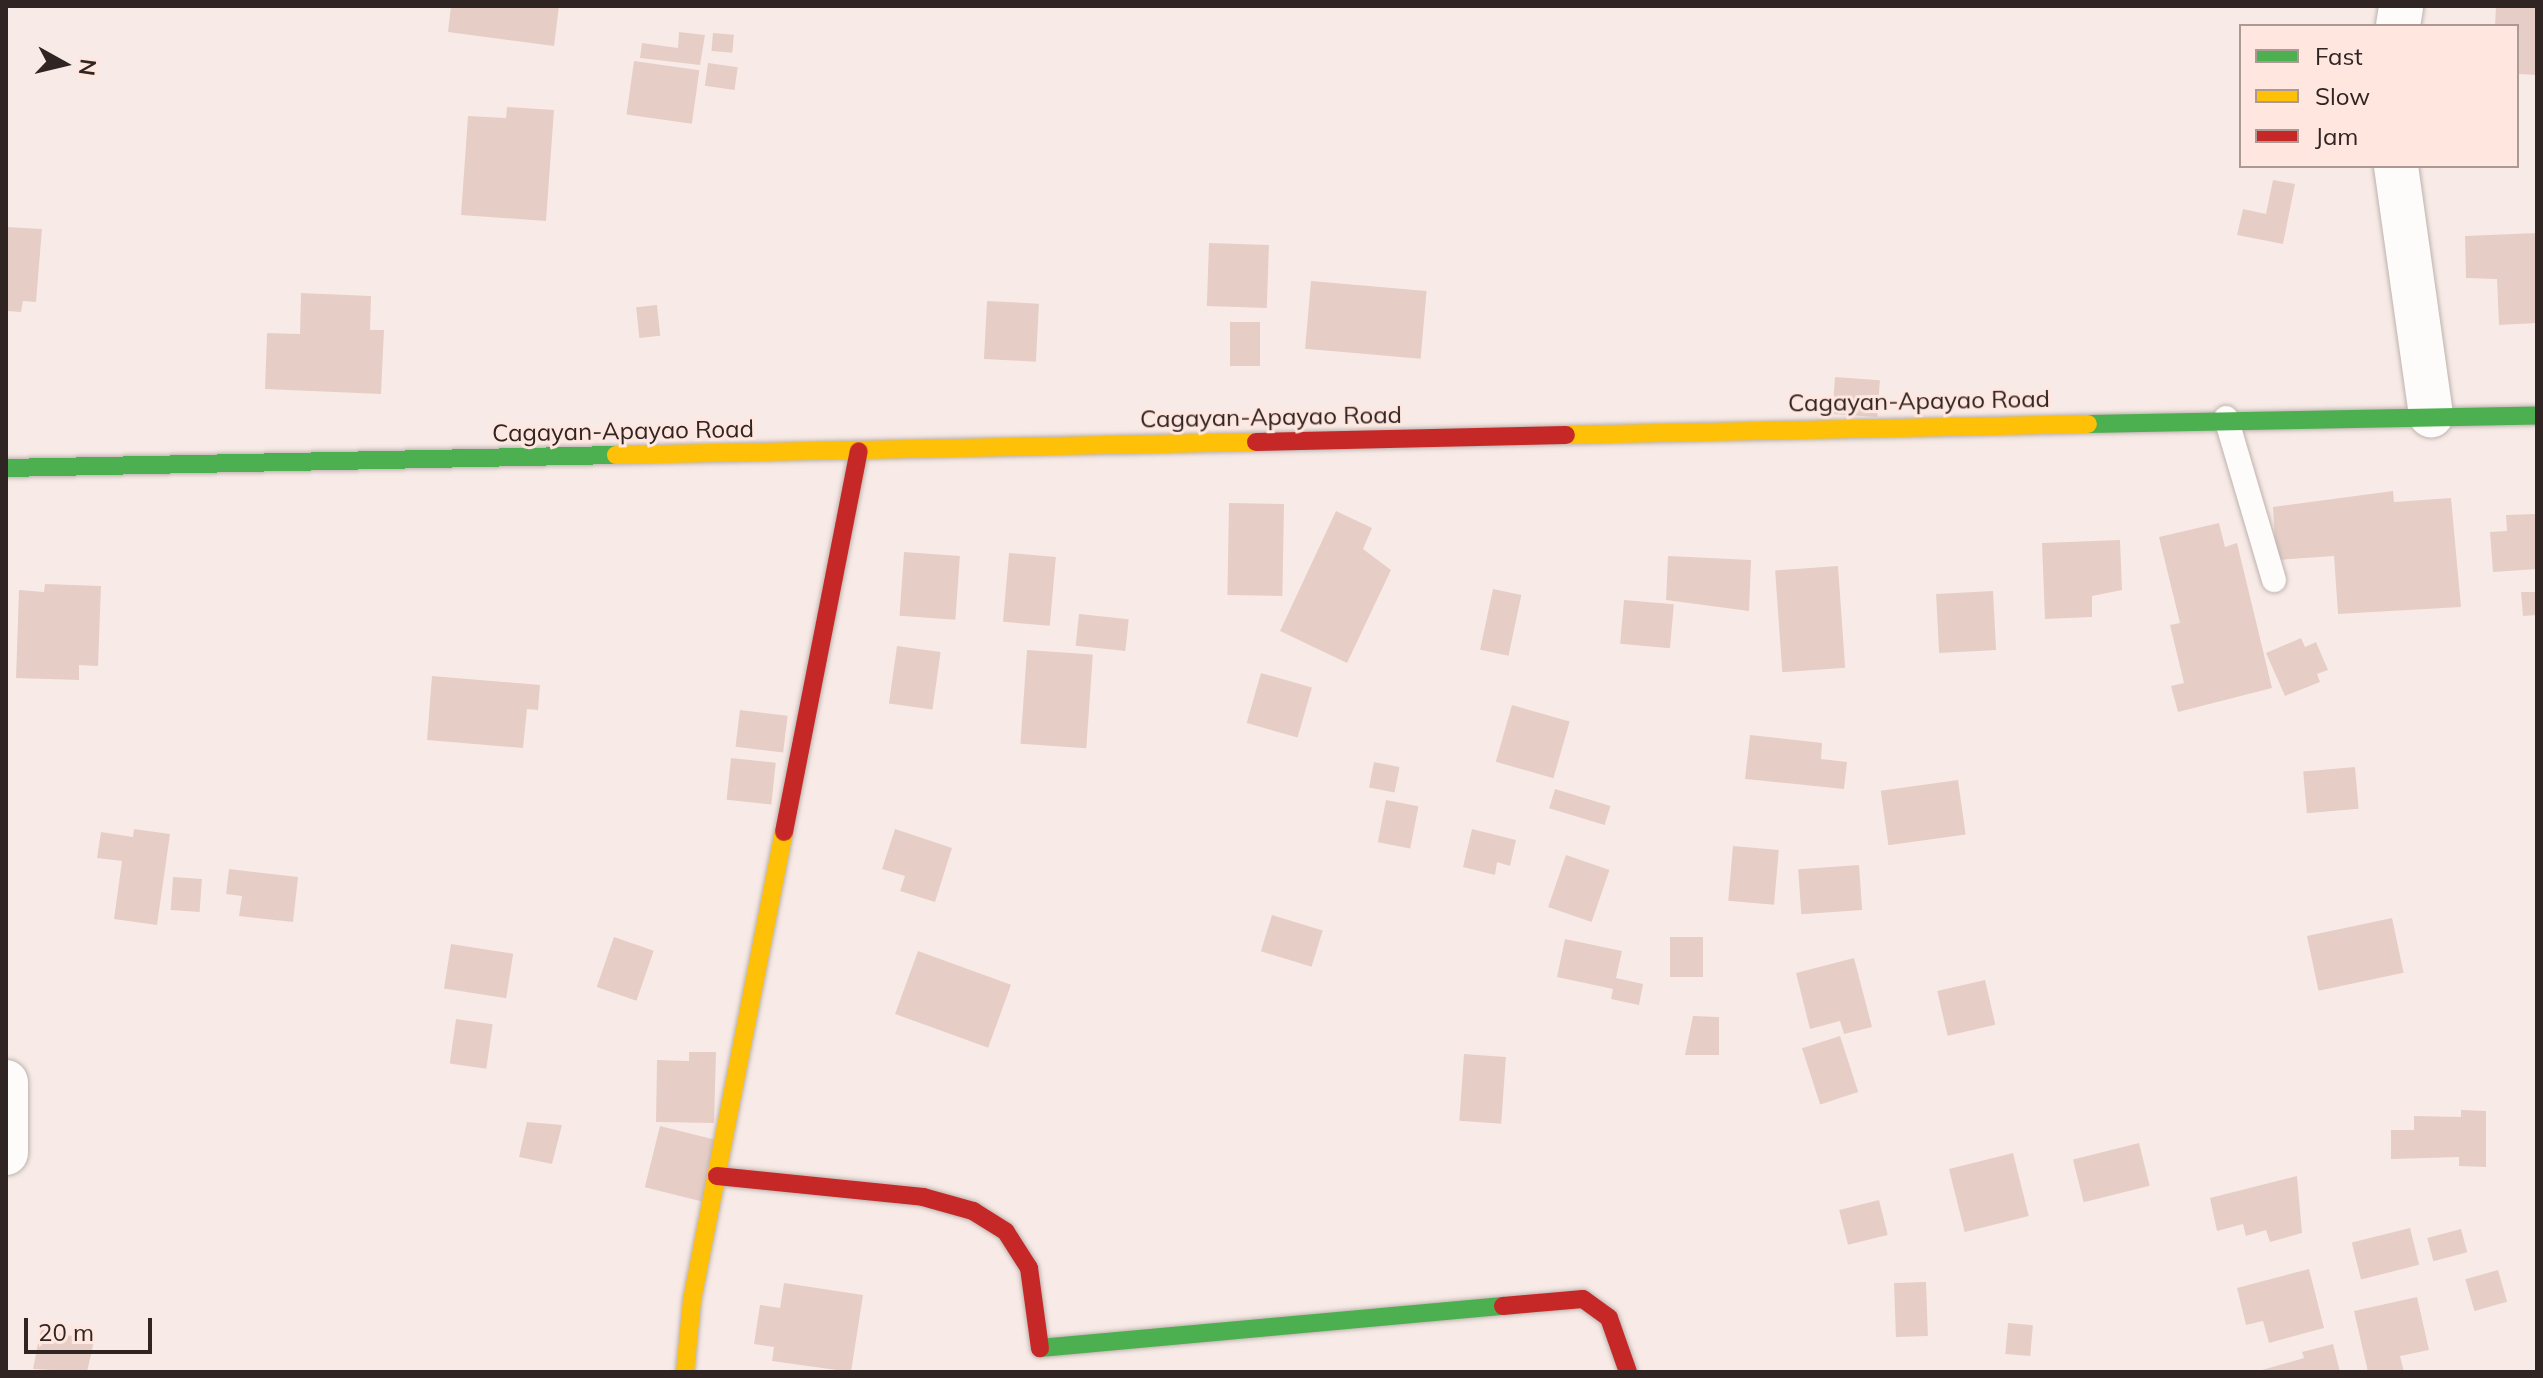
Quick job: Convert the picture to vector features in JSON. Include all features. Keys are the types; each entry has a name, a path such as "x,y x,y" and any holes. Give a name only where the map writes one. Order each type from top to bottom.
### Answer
{"main road":[{"name":"Cagayan-Apayao Road","path":"6,468 2226,418 2537,415"},
{"path":"685,1372 717,1176 859,451"},
{"path":"717,1176 923,1197 973,1211 1006,1232 1029,1268 1034,1360 1583,1299 1609,1318 1628,1372"}],"street":[{"path":"2396,168 2431,416"},
{"path":"6,1082 6,1153"}],"lane":[{"path":"2226,418 2274,580"}],"building":[{"path":"451,6 559,6 554,46 448,32"},
{"path":"2496,6 2537,6 2537,75 2519,74 2519,24 2495,24"},
{"path":"679,32 705,35 700,65 640,58 642,43 678,48"},
{"path":"713,33 734,35 732,53 711,51"},
{"path":"634,61 699,70 692,124 626,114"},
{"path":"708,63 738,67 735,90 705,86"},
{"path":"507,107 554,110 546,221 461,215 468,116 506,118"},
{"path":"2273,180 2295,184 2283,244 2237,235 2243,209 2266,214"},
{"path":"6,227 42,229 36,302 23,301 21,312 6,311"},
{"path":"2537,233 2537,323 2499,325 2497,279 2466,278 2465,236"},
{"path":"1209,243 1269,245 1267,308 1207,306"},
{"path":"1311,281 1427,291 1421,359 1305,349"},
{"path":"301,293 371,296 370,330 384,330 381,394 265,389 267,333 300,334"},
{"path":"987,301 1039,304 1036,362 984,359"},
{"path":"657,305 660,336 639,338 636,307"},
{"path":"1230,322 1260,322 1260,366 1230,366"},
{"path":"1835,377 1880,380 1877,417 1832,414"},
{"path":"2393,491 2394,502 2451,498 2461,607 2338,614 2334,556 2276,560 2273,507"},
{"path":"1229,503 1284,504 1282,596 1227,595"},
{"path":"1336,511 1372,528 1363,549 1391,570 1347,663 1280,631"},
{"path":"2537,514 2537,569 2493,572 2490,532 2507,531 2506,515"},
{"path":"2219,523 2225,547 2237,543 2272,688 2178,712 2171,686 2184,683 2170,625 2180,623 2159,537"},
{"path":"2120,540 2122,590 2092,596 2092,617 2045,619 2042,543"},
{"path":"904,552 960,556 955,620 900,616"},
{"path":"1009,553 1056,557 1050,626 1003,622"},
{"path":"1668,556 1751,560 1749,611 1666,600"},
{"path":"1838,566 1845,668 1782,672 1775,570"},
{"path":"45,584 101,586 98,666 79,665 79,680 16,678 19,590 44,592"},
{"path":"1493,589 1521,595 1508,656 1480,650"},
{"path":"1993,591 1996,650 1939,653 1936,594"},
{"path":"2521,592 2537,592 2537,615 2523,616"},
{"path":"1624,600 1674,604 1670,648 1620,644"},
{"path":"1079,614 1129,619 1125,651 1076,646"},
{"path":"2301,638 2305,647 2316,642 2328,670 2317,674 2320,682 2285,696 2266,653"},
{"path":"897,646 941,652 932,710 889,703"},
{"path":"1027,650 1093,655 1086,748 1020,744"},
{"path":"1261,673 1312,688 1298,738 1247,723"},
{"path":"432,676 540,685 538,710 527,709 523,748 427,740"},
{"path":"1512,705 1570,722 1553,778 1496,762"},
{"path":"740,710 788,716 783,753 735,747"},
{"path":"1750,735 1822,743 1821,759 1847,762 1844,789 1745,779"},
{"path":"731,758 776,763 771,804 727,800"},
{"path":"1374,762 1400,767 1395,792 1369,788"},
{"path":"2355,767 2359,809 2307,813 2303,772"},
{"path":"1958,780 1966,834 1888,845 1881,791"},
{"path":"1555,789 1610,806 1605,825 1549,808"},
{"path":"1386,800 1418,806 1410,849 1378,842"},
{"path":"134,829 170,834 157,925 114,919 122,861 97,858 101,832 133,837"},
{"path":"895,829 952,848 935,902 900,891 905,876 882,869"},
{"path":"1472,829 1516,840 1510,866 1497,862 1495,875 1463,867"},
{"path":"1733,846 1779,850 1774,905 1728,901"},
{"path":"1566,855 1609,870 1592,922 1548,907"},
{"path":"1859,865 1862,910 1801,914 1798,869"},
{"path":"229,869 298,877 293,922 239,916 242,896 226,894"},
{"path":"173,877 202,879 200,912 171,910"},
{"path":"1272,915 1323,930 1312,967 1261,951"},
{"path":"2392,918 2404,973 2319,991 2307,936"},
{"path":"614,937 654,951 636,1001 597,987"},
{"path":"1670,937 1703,937 1703,977 1670,977"},
{"path":"1565,939 1622,951 1616,978 1643,984 1639,1005 1611,999 1613,989 1557,977"},
{"path":"451,944 513,954 506,998 444,988"},
{"path":"918,951 1011,985 988,1048 895,1014"},
{"path":"1854,958 1872,1027 1844,1034 1840,1021 1810,1029 1796,973"},
{"path":"1985,980 1995,1025 1948,1036 1937,991"},
{"path":"1693,1016 1719,1017 1719,1055 1685,1055"},
{"path":"456,1019 493,1024 486,1069 450,1064"},
{"path":"1840,1036 1858,1092 1820,1104 1802,1048"},
{"path":"689,1052 716,1052 714,1123 656,1122 657,1060 689,1061"},
{"path":"1464,1054 1506,1057 1501,1124 1459,1121"},
{"path":"2461,1110 2486,1111 2486,1167 2459,1166 2459,1157 2391,1159 2391,1130 2414,1130 2414,1116 2461,1117"},
{"path":"527,1122 562,1125 552,1164 519,1157"},
{"path":"660,1126 718,1141 703,1202 645,1187"},
{"path":"2139,1143 2150,1186 2084,1202 2073,1159"},
{"path":"2013,1153 2029,1216 1965,1232 1949,1169"},
{"path":"2297,1176 2302,1233 2270,1242 2266,1230 2246,1236 2243,1224 2217,1231 2210,1198"},
{"path":"1879,1200 1888,1235 1848,1245 1839,1210"},
{"path":"2410,1228 2419,1265 2361,1279 2352,1243"},
{"path":"2461,1229 2467,1252 2433,1261 2427,1238"},
{"path":"2309,1269 2324,1328 2269,1343 2263,1321 2246,1325 2237,1288"},
{"path":"2498,1270 2507,1302 2474,1311 2465,1279"},
{"path":"1926,1282 1928,1336 1896,1337 1894,1283"},
{"path":"784,1283 863,1295 851,1372 772,1361 774,1347 754,1344 760,1305 780,1308"},
{"path":"2417,1297 2429,1350 2400,1356 2404,1372 2368,1372 2354,1311"},
{"path":"2008,1323 2033,1325 2030,1356 2005,1354"},
{"path":"41,1329 94,1341 87,1372 33,1369"},
{"path":"2333,1344 2340,1372 2255,1372 2304,1358 2302,1352"}],"traffic: fast":[{"path":"2088,424 2537,415"},
{"path":"6,468 616,455"},
{"path":"1040,1348 1503,1306"}],"traffic: slow":[{"path":"1566,435 2088,424"},
{"path":"616,455 1256,442"},
{"path":"685,1372 692,1300 784,832"}],"traffic: jam":[{"path":"1256,442 1566,435"},
{"path":"784,832 859,451"},
{"path":"717,1176 923,1197 973,1211 1006,1232 1029,1268 1040,1348"},
{"path":"1503,1306 1583,1299 1609,1318 1628,1372"}]}
